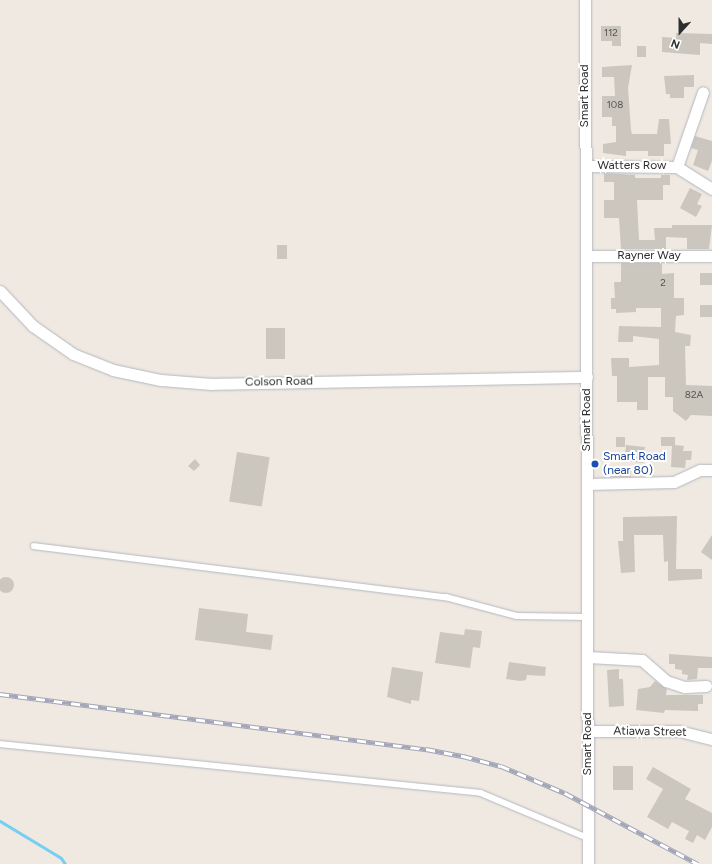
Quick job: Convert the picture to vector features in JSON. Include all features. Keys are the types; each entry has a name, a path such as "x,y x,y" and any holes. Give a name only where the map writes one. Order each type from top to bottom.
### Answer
{"street":[{"name":"Smart Road","path":"585,0 588,864"},
{"name":"Watters Row","path":"678,167 703,92"},
{"name":"Watters Row","path":"586,166 678,167 712,189"},
{"name":"Rayner Way","path":"587,256 712,256"},
{"name":"Colson Road","path":"0,291 33,326 73,354 113,370 161,380 212,384 587,377"},
{"path":"587,484 674,482 700,470 712,470"},
{"path":"588,656 642,660 651,665 666,682 685,687 706,686"},
{"name":"Atiawa Street","path":"588,731 679,731 712,739"}],"lane":[{"path":"34,546 446,597 517,616 588,617"},
{"path":"0,744 481,793 588,838"}],"building":[{"path":"601,26 621,26 621,46 612,46 612,41 601,41"},
{"path":"676,33 712,34 712,44 700,43 700,55 662,52 662,37 676,38"},
{"path":"637,46 646,46 646,57 637,57"},
{"path":"632,65 628,88 632,134 657,134 659,119 669,119 671,144 664,144 664,156 648,156 648,151 626,151 626,156 603,153 603,144 616,142 616,126 612,126 612,117 602,117 602,96 615,96 614,77 602,77 602,67"},
{"path":"694,75 694,87 684,87 684,98 670,98 670,94 666,94 664,76"},
{"path":"695,136 712,141 712,161 708,171 693,165 698,150 691,148"},
{"path":"604,173 635,175 635,178 661,178 661,175 670,175 670,185 663,185 663,200 637,200 639,240 655,240 654,228 672,228 672,225 712,225 709,249 687,249 687,238 666,237 666,249 621,249 619,218 604,218 604,200 614,200 614,182 604,182"},
{"path":"690,188 702,194 697,204 702,206 696,217 680,208"},
{"path":"277,245 287,245 287,259 277,259"},
{"path":"621,263 662,263 662,274 674,273 674,298 684,298 684,315 676,316 675,332 691,335 690,346 685,346 686,385 712,386 712,416 691,415 686,421 673,411 673,397 665,397 665,377 648,377 648,410 637,410 637,402 617,402 617,376 612,376 611,358 629,358 629,367 659,365 659,339 633,336 633,342 618,342 619,326 661,327 661,308 636,308 636,312 616,313 616,309 611,309 611,298 615,298 614,282 621,282"},
{"path":"700,273 712,273 712,285 700,285"},
{"path":"700,305 712,305 712,317 700,317"},
{"path":"266,328 285,328 285,359 266,359"},
{"path":"616,437 625,437 625,447 616,447"},
{"path":"661,437 675,437 675,445 684,446 683,451 692,451 691,460 686,460 685,468 671,467 672,446 661,446"},
{"path":"626,445 645,447 643,463 624,461"},
{"path":"237,452 270,457 262,507 229,501"},
{"path":"195,459 200,465 194,471 188,466"},
{"path":"605,468 631,468 631,477 605,477"},
{"path":"677,516 676,569 702,569 702,579 668,581 668,561 664,562 663,535 634,535 635,572 621,573 618,541 623,541 623,517"},
{"path":"712,535 712,560 701,552"},
{"path":"6,577 13,582 14,585 9,592 6,593 -1,588 -2,585 3,578"},
{"path":"199,608 248,614 246,632 273,635 271,650 195,640"},
{"path":"465,629 482,631 480,648 473,647 470,668 435,663 440,632 464,635"},
{"path":"669,654 712,657 712,668 698,668 697,679 687,680 688,675 682,674 682,670 675,669 675,664 669,664"},
{"path":"509,662 546,667 545,676 527,675 526,680 520,681 506,679"},
{"path":"392,667 423,672 419,701 411,700 411,704 387,697"},
{"path":"619,669 619,679 623,679 624,706 609,707 607,670"},
{"path":"655,681 667,689 666,695 703,695 703,704 698,704 698,711 665,710 664,713 636,710 638,689 650,687"},
{"path":"613,766 633,766 633,790 613,790"},
{"path":"653,767 691,789 685,799 712,813 712,827 705,840 697,835 693,843 685,839 689,831 672,822 668,829 647,817 663,789 646,779"}],"waterway":[{"path":"0,821 61,858 65,864"}],"railway":[{"path":"0,694 426,749 463,756 501,766 565,793 698,864"}],"place":[{"name":"Smart Road (near 80)","path":"595,464"}]}
